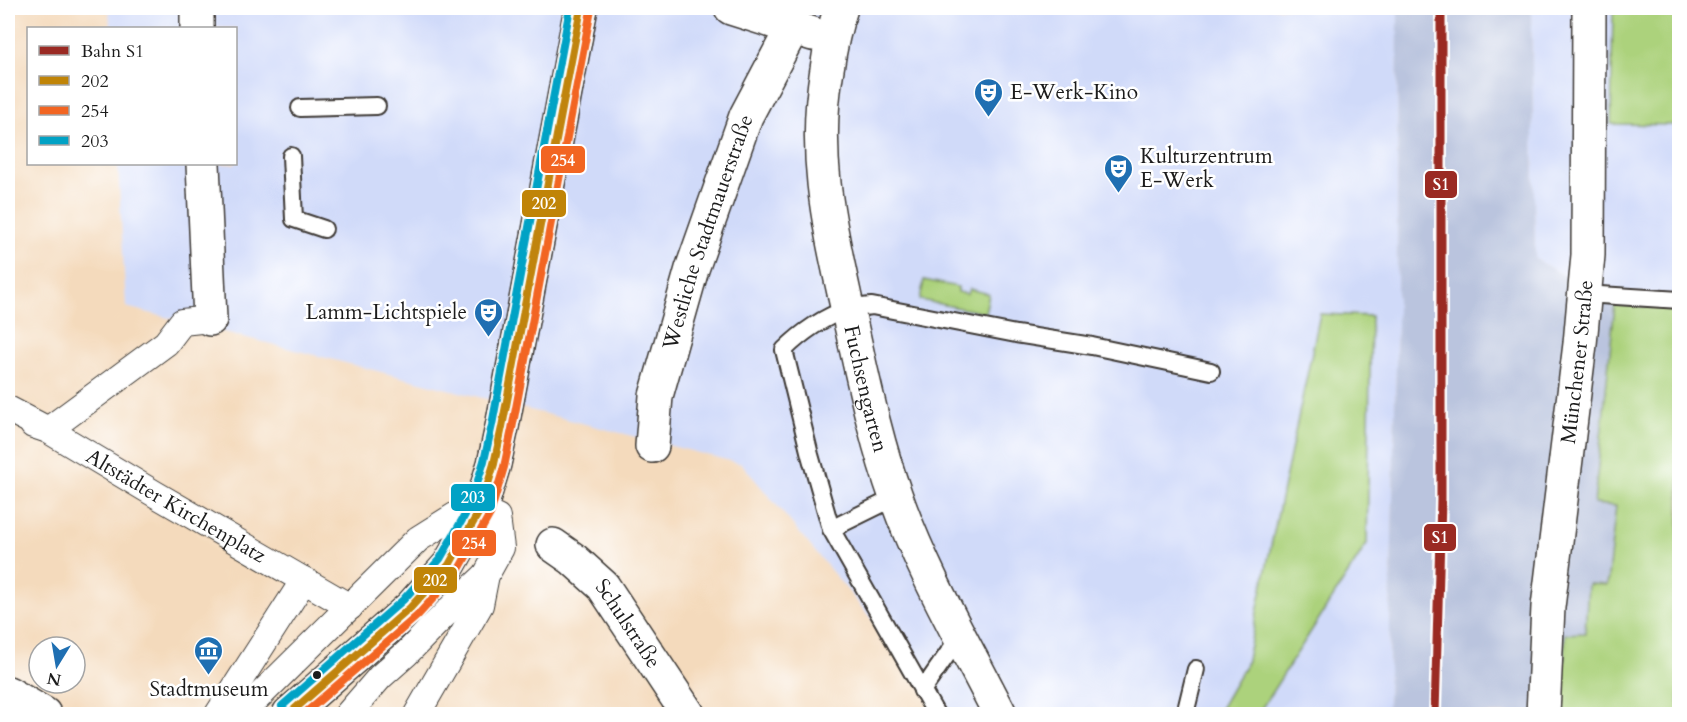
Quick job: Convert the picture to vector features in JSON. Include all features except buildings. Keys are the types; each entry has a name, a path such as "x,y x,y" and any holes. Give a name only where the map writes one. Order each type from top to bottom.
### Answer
{"street":[{"path":"196,8 197,27"},
{"path":"289,714 390,627 434,584 449,565 480,510 502,427 581,8"},
{"path":"731,8 831,41 841,8"},
{"name":"Münchener Straße","path":"1543,714 1548,607 1580,344 1588,255 1589,8"},
{"name":"Westliche Stadtmauerstraße","path":"652,446 656,396 692,269 746,116 792,27"},
{"name":"Fuchsengarten","path":"831,41 822,102 822,176 863,378 896,497 923,562 1000,714"},
{"path":"48,430 166,343 182,322 210,319 203,165"},
{"name":"Altstädter Kirchenplatz","path":"8,409 48,430 350,607"},
{"name":"Altstädter Kirchenplatz","path":"8,416 48,430"},
{"path":"241,714 418,539 461,512 480,510 496,517 501,548 486,575 480,605 417,714"},
{"name":"Schulstraße","path":"553,545 573,559 603,586 688,714"},
{"path":"348,714 380,677 486,575"},
{"path":"218,714 304,580"},
{"path":"8,693 44,714"}],"lane":[{"path":"300,108 377,106"},
{"path":"291,156 294,219 324,229"},
{"path":"1584,294 1680,300"},
{"path":"936,714 831,529 784,350 812,326 848,310 872,306 1092,346 1211,371"},
{"path":"831,529 896,497"},
{"path":"922,691 960,636"},
{"path":"1185,714 1196,669"}],"shaded area":[{"path":"109,8 1398,8 1397,324 1388,714 951,714 742,464 126,307 118,165 237,165 237,27 110,27"},
{"path":"1398,8 1531,8 1535,259 1615,304 1594,503 1616,506 1607,586 1588,584 1585,634 1565,634 1563,714 1388,714 1397,324"},
{"path":"1531,8 1613,8 1611,124 1679,125 1679,310 1615,304 1535,259"}],"green space":[{"path":"1613,8 1679,8 1679,125 1611,124"},
{"path":"924,280 958,287 958,292 967,294 969,289 989,294 985,313 920,300"},
{"path":"1615,304 1679,310 1679,714 1563,714 1565,634 1585,633 1588,584 1607,585 1616,506 1594,504"},
{"path":"1320,314 1371,316 1367,544 1258,714 1217,714 1246,664"}],"rail line":[{"name":"S1","path":"1435,714 1441,500 1441,8"}],"transit line":[{"name":"203","path":"282,706 403,600 440,559 470,506 492,425 570,8"},
{"name":"202","path":"289,714 410,608 449,565 480,510 502,427 581,8"},
{"name":"254","path":"304,714 417,616 458,571 490,514 512,429 591,10"}],"place":[{"name":"E-Werk-Kino","path":"989,118"},
{"name":"Kulturzentrum E-Werk","path":"1119,194"},
{"name":"Lamm-Lichtspiele","path":"488,338"},
{"name":"Stadtmuseum","path":"209,676"}]}
